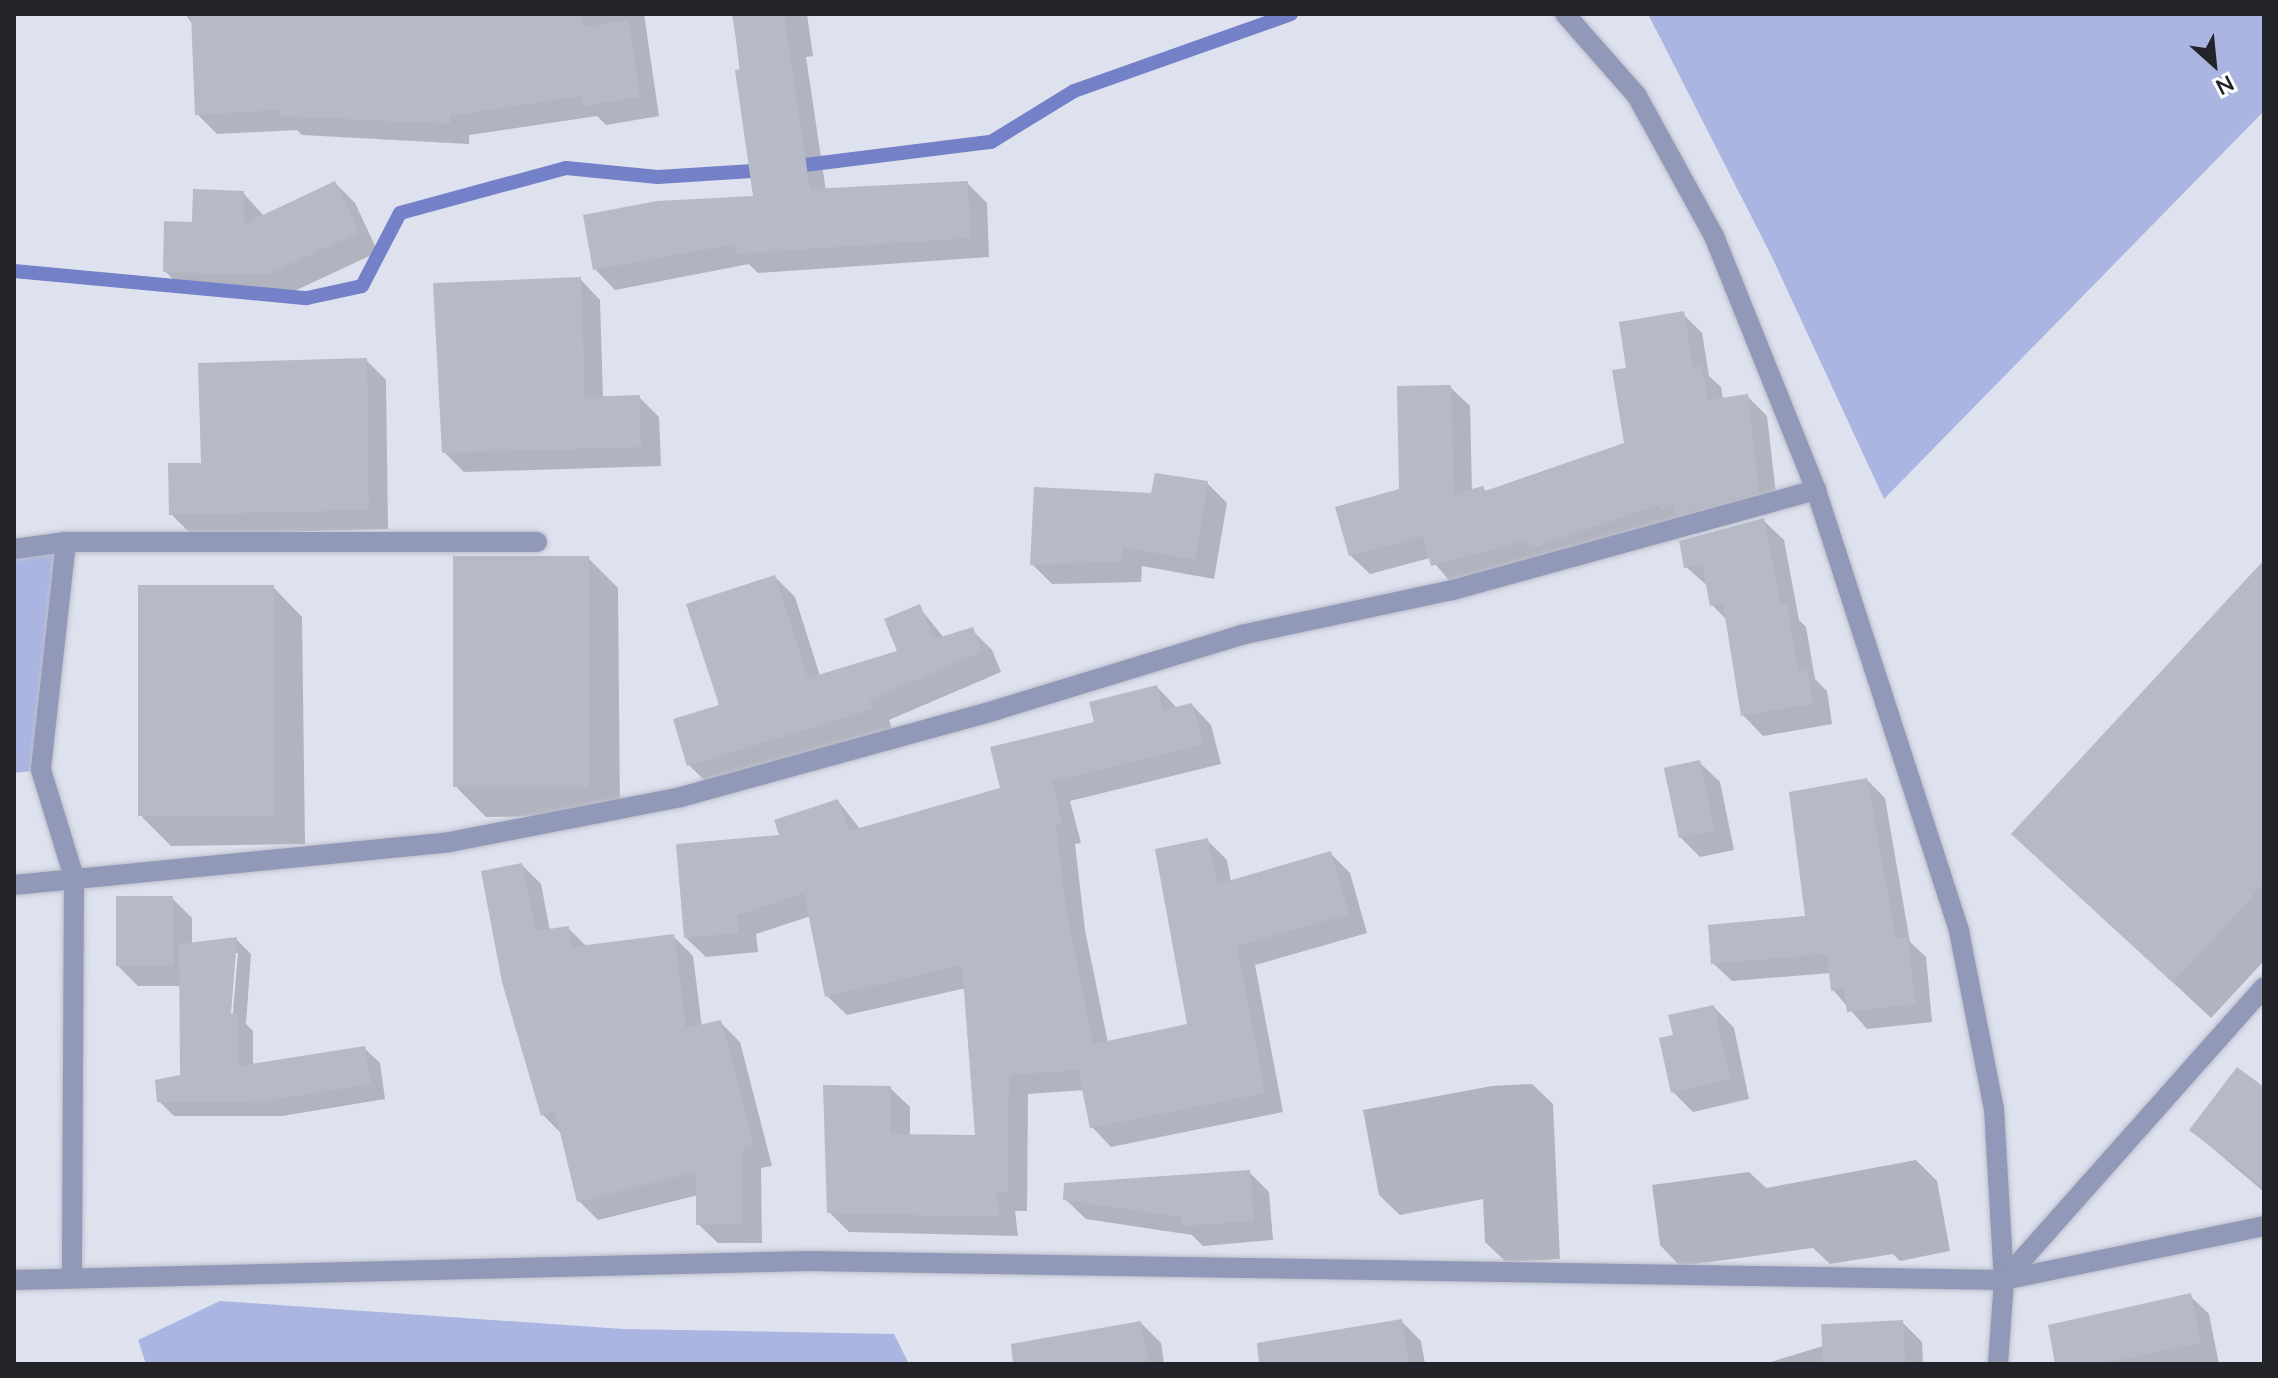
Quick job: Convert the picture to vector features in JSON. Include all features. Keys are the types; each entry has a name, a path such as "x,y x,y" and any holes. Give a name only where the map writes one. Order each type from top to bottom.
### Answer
{"street":[{"path":"1565,14 1637,96 1714,236 1816,490 1959,931 1994,1109 2004,1280 1998,1364"},
{"path":"14,885 450,842 681,797 996,710 1241,635 1453,590 1816,490"},
{"path":"66,542 41,770 74,877 72,1278"},
{"path":"14,549 66,542 537,542"},
{"path":"2004,1280 2264,987"},
{"path":"14,1280 809,1261 2004,1280 2264,1226"}],"shaded area":[{"path":"1648,14 2264,14 2264,111 1884,499 1772,257"},
{"path":"66,542 41,770 14,773 14,549"},
{"path":"220,1301 623,1329 894,1334 909,1364 146,1364 138,1340"}],"building":[{"path":"191,14 582,14 583,27 629,20 640,97 584,106 582,96 450,116 450,124 280,116 280,110 195,115"},
{"path":"732,14 784,14 810,189 968,181 970,238 736,254 735,244 593,270 583,215 657,201 753,196 735,70 741,69"},
{"path":"335,181 359,232 267,275 163,272 164,221 192,222 193,189 244,191 244,224"},
{"path":"581,277 585,397 640,395 641,447 442,453 433,283"},
{"path":"1684,311 1693,367 1702,366 1708,400 1748,394 1759,492 1675,515 1673,506 1661,510 1659,505 1530,549 1527,540 1431,566 1423,536 1349,556 1335,507 1399,489 1397,386 1451,385 1454,494 1483,486 1485,491 1624,443 1612,370 1626,368 1619,322"},
{"path":"367,358 369,510 169,515 168,463 201,463 198,363"},
{"path":"1155,473 1208,481 1195,560 1123,547 1122,562 1030,565 1034,487 1151,493"},
{"path":"1764,518 1781,606 1787,605 1798,670 1807,668 1813,704 1741,716 1723,604 1710,606 1702,564 1684,568 1679,541"},
{"path":"453,556 589,556 589,787 453,787"},
{"path":"2264,560 2264,883 2173,983 2011,834"},
{"path":"775,575 808,678 897,651 884,619 920,604 934,639 973,627 982,652 870,700 873,709 687,766 673,719 719,705 686,604"},
{"path":"138,585 274,585 274,816 138,816"},
{"path":"1157,685 1163,710 1192,703 1203,745 1052,781 1062,824 1056,825 1066,909 1093,1044 1187,1024 1155,849 1208,838 1218,884 1331,851 1349,914 1237,946 1265,1093 1090,1128 1078,1070 1009,1075 1008,1192 996,1192 1000,1217 827,1213 823,1085 891,1086 891,1134 975,1135 962,965 825,997 804,893 737,915 739,933 684,938 676,844 779,835 774,820 838,799 849,831 1000,788 990,747 1094,722 1089,702"},
{"path":"1700,760 1715,830 1679,838 1664,768"},
{"path":"1867,778 1896,938 1908,937 1915,1004 1847,1012 1844,989 1831,991 1827,954 1711,964 1708,925 1805,916 1789,792"},
{"path":"522,863 536,931 569,926 571,947 674,934 686,1028 721,1020 754,1146 743,1149 743,1224 696,1225 696,1172 577,1202 555,1112 541,1116 502,982 481,871"},
{"path":"116,896 173,896 173,966 116,966"},
{"path":"237,937 231,1014 238,1013 239,1066 365,1046 371,1084 266,1101 157,1102 155,1080 180,1075 179,944"},
{"path":"1714,1005 1730,1079 1671,1093 1659,1038 1673,1035 1668,1015"},
{"path":"2237,1067 2264,1087 2264,1187 2189,1130"},
{"path":"1250,1170 1254,1221 1181,1226 1181,1217 1063,1200 1064,1183"},
{"path":"2191,1293 2201,1343 2100,1364 2055,1364 2048,1325"},
{"path":"1402,1319 1409,1364 1259,1364 1257,1343"},
{"path":"1903,1320 1905,1364 1823,1364 1821,1324"},
{"path":"1141,1321 1149,1364 1013,1364 1011,1344"}],"waterway":[{"path":"789,167 991,142 1074,91 1291,14"},
{"path":"14,271 307,298 362,286 400,213 566,168 658,177 768,170"}]}
